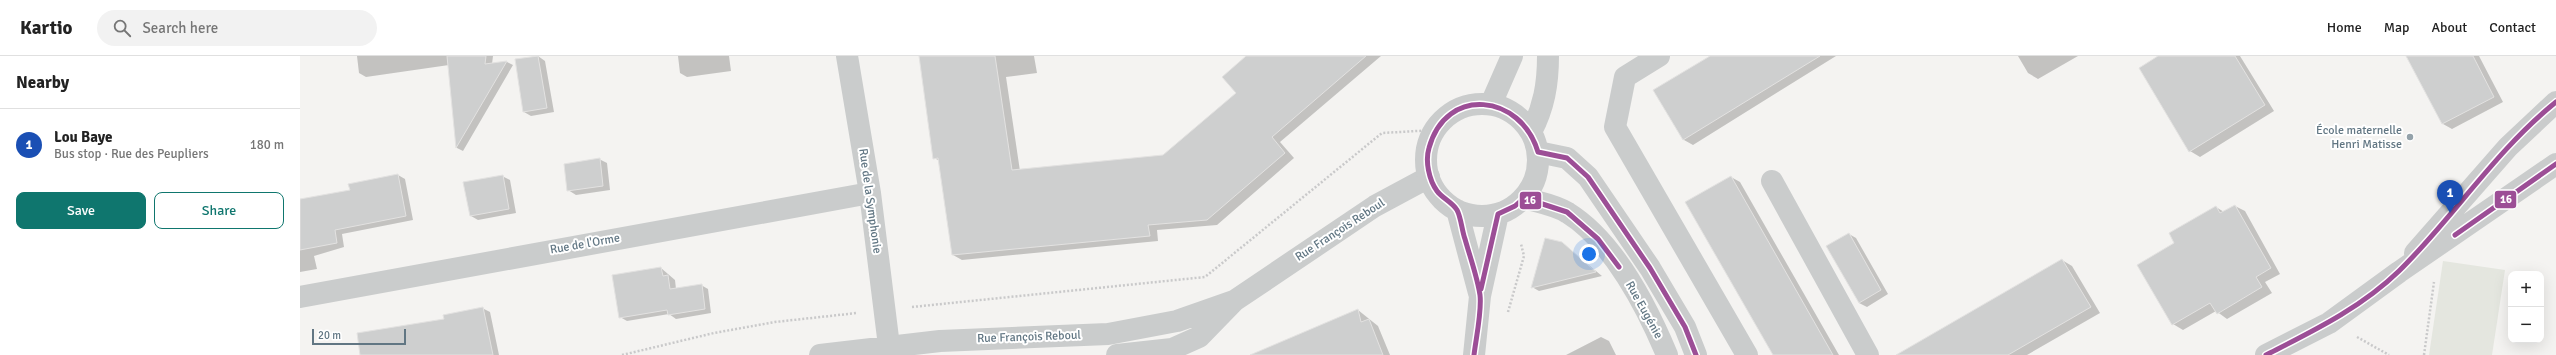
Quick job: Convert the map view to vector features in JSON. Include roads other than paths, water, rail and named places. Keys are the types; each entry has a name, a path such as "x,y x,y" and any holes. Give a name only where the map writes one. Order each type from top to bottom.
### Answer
{"street":[{"name":"Rue de la Symphonie","path":"847,56 870,193 889,346"},
{"path":"1491,104 1512,56"},
{"path":"1548,56 1548,77 1535,142 1536,176 1524,198 1516,206 1498,214 1475,216 1457,210 1445,203 1435,191 1429,177 1426,161 1428,145 1435,130 1445,117 1459,108 1475,104 1491,104 1507,109 1521,119 1535,142 1567,158 1588,177 1650,268 1685,327 1696,355"},
{"path":"1659,56 1625,77 1615,128 1747,355"},
{"path":"2399,272 2508,147 2556,102"},
{"path":"2266,355 2329,323 2399,272 2441,245 2556,164"},
{"name":"Rue François Reboul","path":"1117,355 1172,349 1199,336 1234,301 1375,206 1429,177"},
{"path":"1772,181 1868,355"},
{"name":"Rue de l'Orme","path":"300,297 870,193"},
{"name":"Rue Eugénie","path":"1524,198 1567,212 1598,239 1634,289 1667,355"},
{"path":"1457,210 1480,296"},
{"path":"1474,355 1480,296 1498,214"},
{"name":"Rue François Reboul","path":"820,355 940,341 1042,346 1177,321 1234,301"}],"place":[{"name":"École maternelle Henri Matisse","path":"2410,137"},
{"name":"Lou Baye","path":"2450,213"}]}
